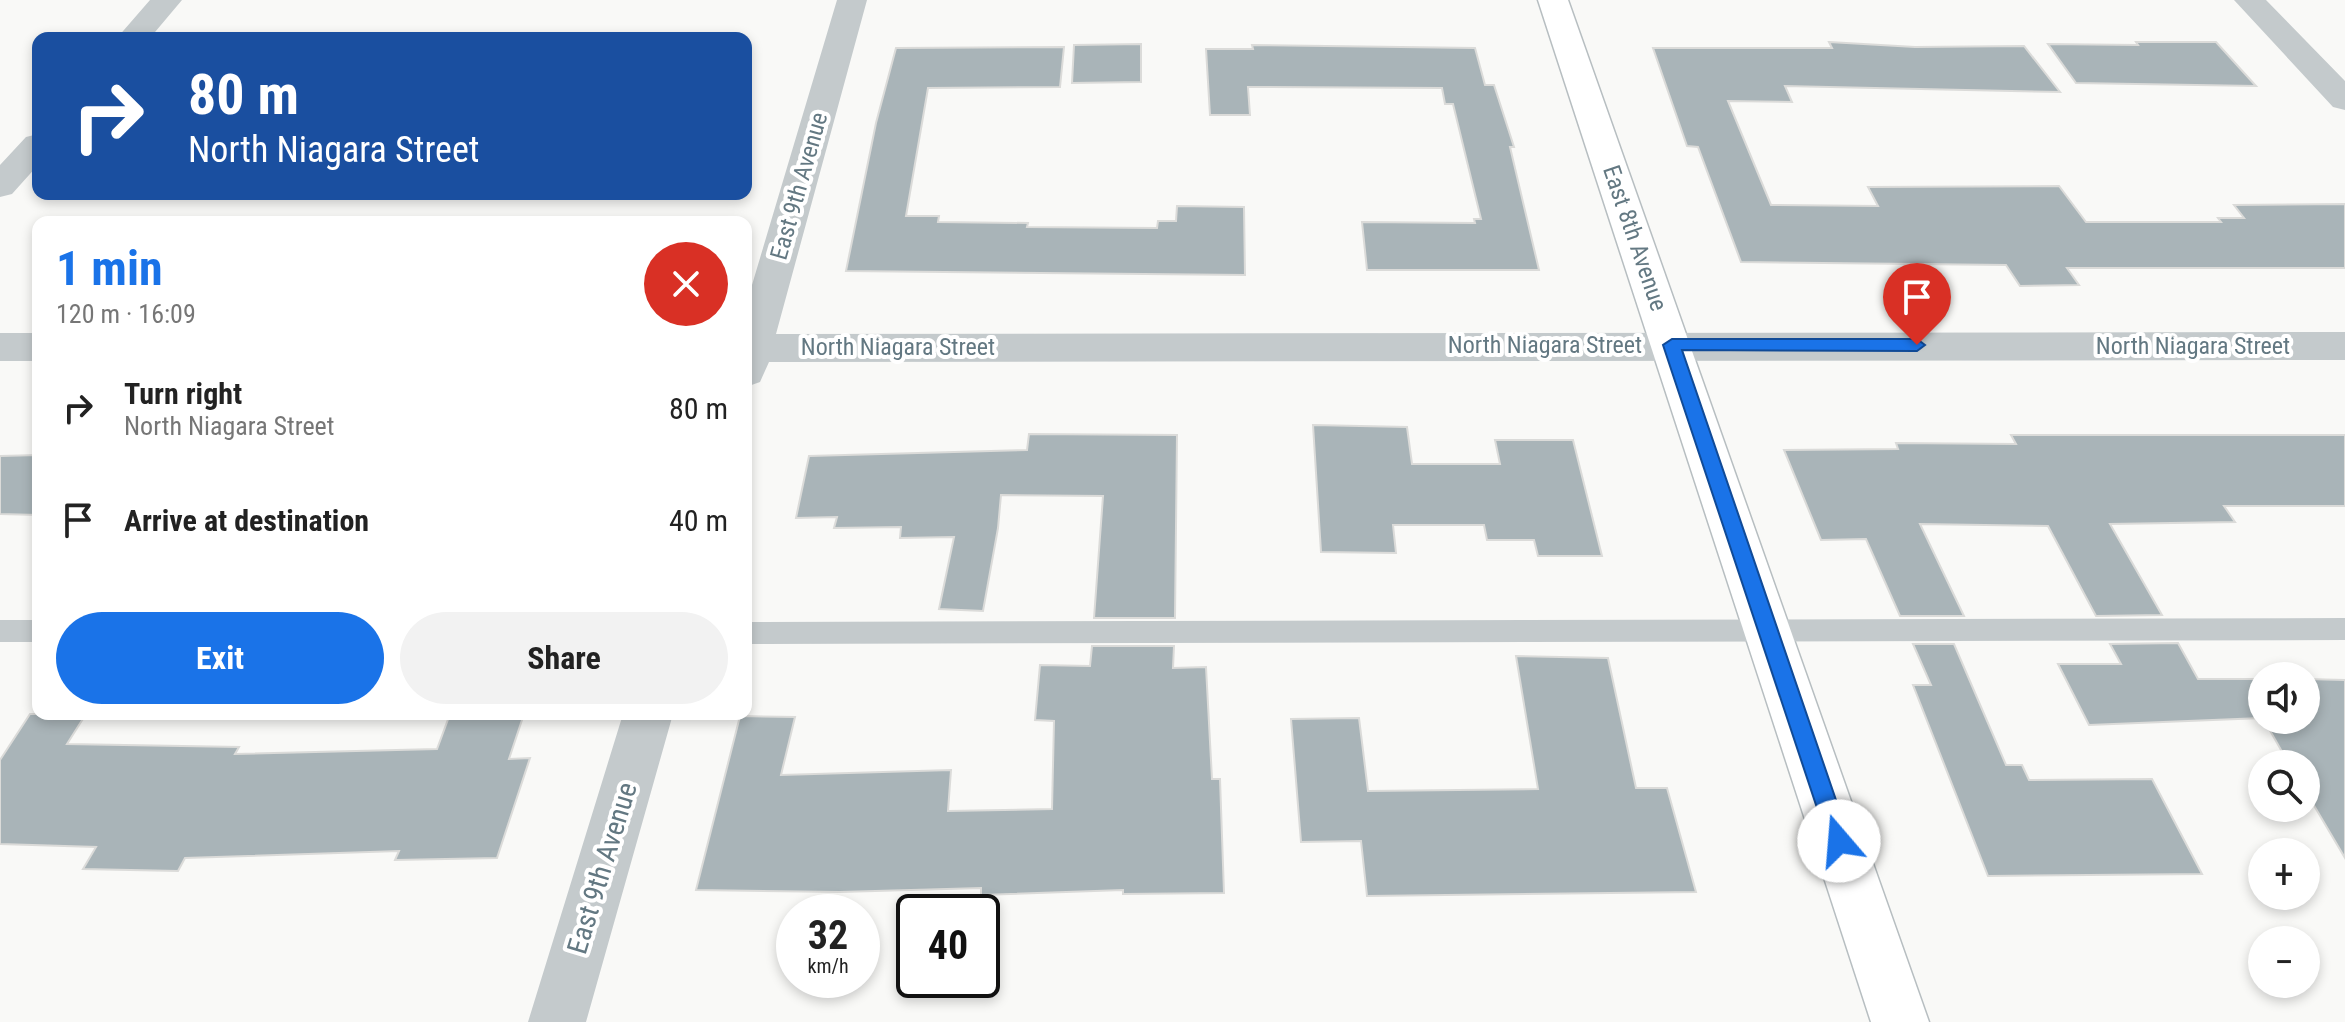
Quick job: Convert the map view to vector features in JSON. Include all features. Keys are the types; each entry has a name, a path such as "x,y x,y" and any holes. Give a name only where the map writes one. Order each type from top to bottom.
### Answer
{"street":[{"path":"138,32 167,0"},
{"name":"East 9th Avenue","path":"752,342 852,0"},
{"name":"East 8th Avenue","path":"1553,0 1900,1022"},
{"path":"2249,0 2345,100"},
{"path":"0,186 32,151"},
{"name":"North Niagara Street","path":"752,356 1672,345 2345,346"},
{"path":"0,347 32,347"},
{"name":"East 9th Avenue","path":"557,1022 646,720"}],"lane":[{"path":"752,633 2345,629"},
{"path":"0,631 32,631"}],"building":[{"path":"1829,42 1915,47 2024,46 2060,92 1785,86 1792,102 1728,101 1771,205 1878,206 1868,187 2059,186 2086,222 2221,222 2218,218 2244,218 2234,205 2345,204 2345,268 2067,268 2079,285 2020,286 2006,265 1741,262 1698,147 1687,146 1653,48 1832,48"},
{"path":"2136,42 2216,42 2256,86 2076,83 2048,44 2138,45"},
{"path":"1141,44 1141,82 1072,83 1074,45"},
{"path":"1252,45 1475,48 1485,85 1494,85 1514,147 1510,147 1539,270 1367,270 1362,222 1475,223 1474,219 1481,219 1453,104 1445,104 1442,88 1248,87 1250,115 1210,115 1206,49 1253,49"},
{"path":"1064,47 1060,87 928,88 906,216 939,216 938,222 1028,223 1027,227 1157,228 1158,221 1176,221 1177,206 1244,207 1245,275 846,271 876,123 896,48"},
{"path":"1313,425 1407,427 1412,464 1500,464 1495,440 1573,440 1602,556 1538,556 1534,540 1487,540 1484,525 1393,525 1396,553 1321,552"},
{"path":"1029,434 1177,435 1175,618 1094,618 1103,496 1001,495 983,611 939,609 954,537 900,538 901,527 834,528 837,517 796,518 809,456 1027,450"},
{"path":"2011,435 2345,435 2345,506 2224,506 2235,522 2110,524 2162,615 2096,616 2048,526 1920,524 1964,616 1900,616 1866,539 1821,540 1784,450 1898,449 1896,443 2016,444"},
{"path":"32,455 32,515 0,514 0,456"},
{"path":"2178,643 2198,679 2248,679 2248,719 2089,725 2058,664 2121,664 2110,644"},
{"path":"1913,644 1954,644 2006,765 2022,765 2029,780 2152,779 2202,874 1988,876 1913,685 1931,685"},
{"path":"1092,646 1174,646 1173,668 1206,667 1212,779 1220,779 1224,893 1123,894 1123,890 981,894 981,888 840,892 696,890 739,720 752,720 752,716 795,717 781,775 951,770 948,811 1052,809 1054,721 1035,720 1040,665 1090,666"},
{"path":"1516,656 1608,658 1636,788 1667,788 1696,892 1367,896 1361,841 1301,842 1291,719 1359,718 1368,791 1538,789"},
{"path":"2320,679 2345,680 2345,858 2320,816 2320,750 2281,750 2272,734 2320,734"},
{"path":"30,714 32,720 82,720 67,744 239,747 235,754 437,749 448,720 522,720 509,759 530,758 497,858 395,860 399,851 185,858 178,871 83,869 96,847 0,844 0,760"}],"route":[{"path":"1839,841 1672,345 1917,345"}]}
